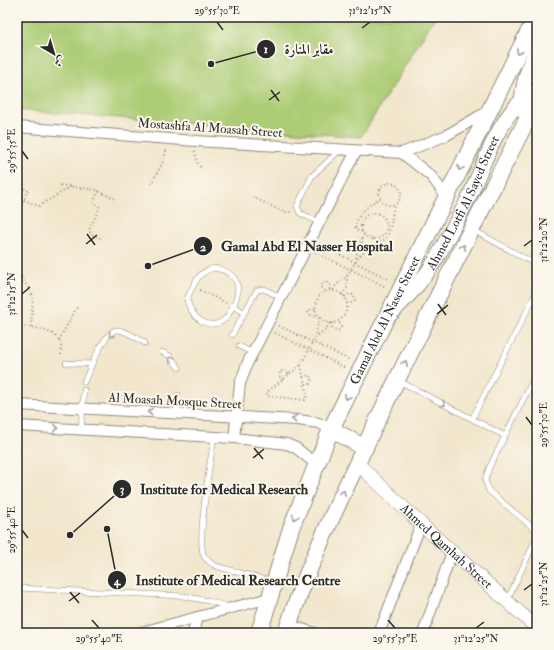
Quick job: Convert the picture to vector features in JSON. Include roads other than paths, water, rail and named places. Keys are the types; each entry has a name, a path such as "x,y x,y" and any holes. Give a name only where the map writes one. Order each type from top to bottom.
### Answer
{"main road":[{"name":"Gamal Abd Al Naser Street","path":"259,633 291,528 331,429 536,17"},
{"path":"288,629 321,540 396,380 472,230 532,120 530,99 524,84 528,69 537,48"},
{"name":"Ahmed Lotfi Al Sayed Street","path":"384,321 410,295 435,260 468,199 493,143 511,113 530,99 537,90"},
{"path":"331,429 364,448"}],"street":[{"name":"Mostashfa Al Moasah Street","path":"17,127 196,142 402,153 447,135 488,111"},
{"path":"234,438 240,384 252,353 356,151"},
{"path":"402,153 431,176 446,196"},
{"name":"Al Moasah Mosque Street","path":"17,405 309,421 319,423 331,429"},
{"path":"17,426 234,438 287,444 296,448 316,464"},
{"name":"Ahmed Qamhah Street","path":"357,463 421,524 537,628"},
{"path":"379,633 421,524"},
{"path":"422,633 452,552"},
{"path":"138,633 269,598"},
{"path":"193,633 197,617"},
{"path":"288,629 315,633"}],"lane":[{"path":"319,222 300,213 296,206 312,176 340,150"},
{"path":"472,230 537,265"},
{"path":"215,268 230,274 236,280 238,296 233,306 227,316 221,321 205,323 192,314 188,307 187,299 200,274 207,269 215,268"},
{"path":"232,335 257,290 260,288 280,297"},
{"path":"472,419 537,291"},
{"path":"233,306 244,312"},
{"path":"84,382 98,351 111,333 116,330 145,343"},
{"path":"239,346 252,353"},
{"path":"162,352 170,356 179,368"},
{"path":"64,363 92,364"},
{"path":"537,372 489,468 485,480 489,491 537,531"},
{"path":"396,380 505,436"},
{"path":"81,430 84,390"},
{"path":"177,414 178,395"},
{"path":"214,437 204,508 202,548 205,557 211,563 219,567 274,582"},
{"path":"507,601 537,536"},
{"path":"17,588 183,596 209,600 232,608"}],"place":[{"name":"مقابر المنارة","path":"211,64"},
{"name":"Gamal Abd El Nasser Hospital","path":"148,266"},
{"name":"Institute of Medical Research Centre","path":"107,529"},
{"name":"Institute for Medical Research","path":"70,535"}]}
